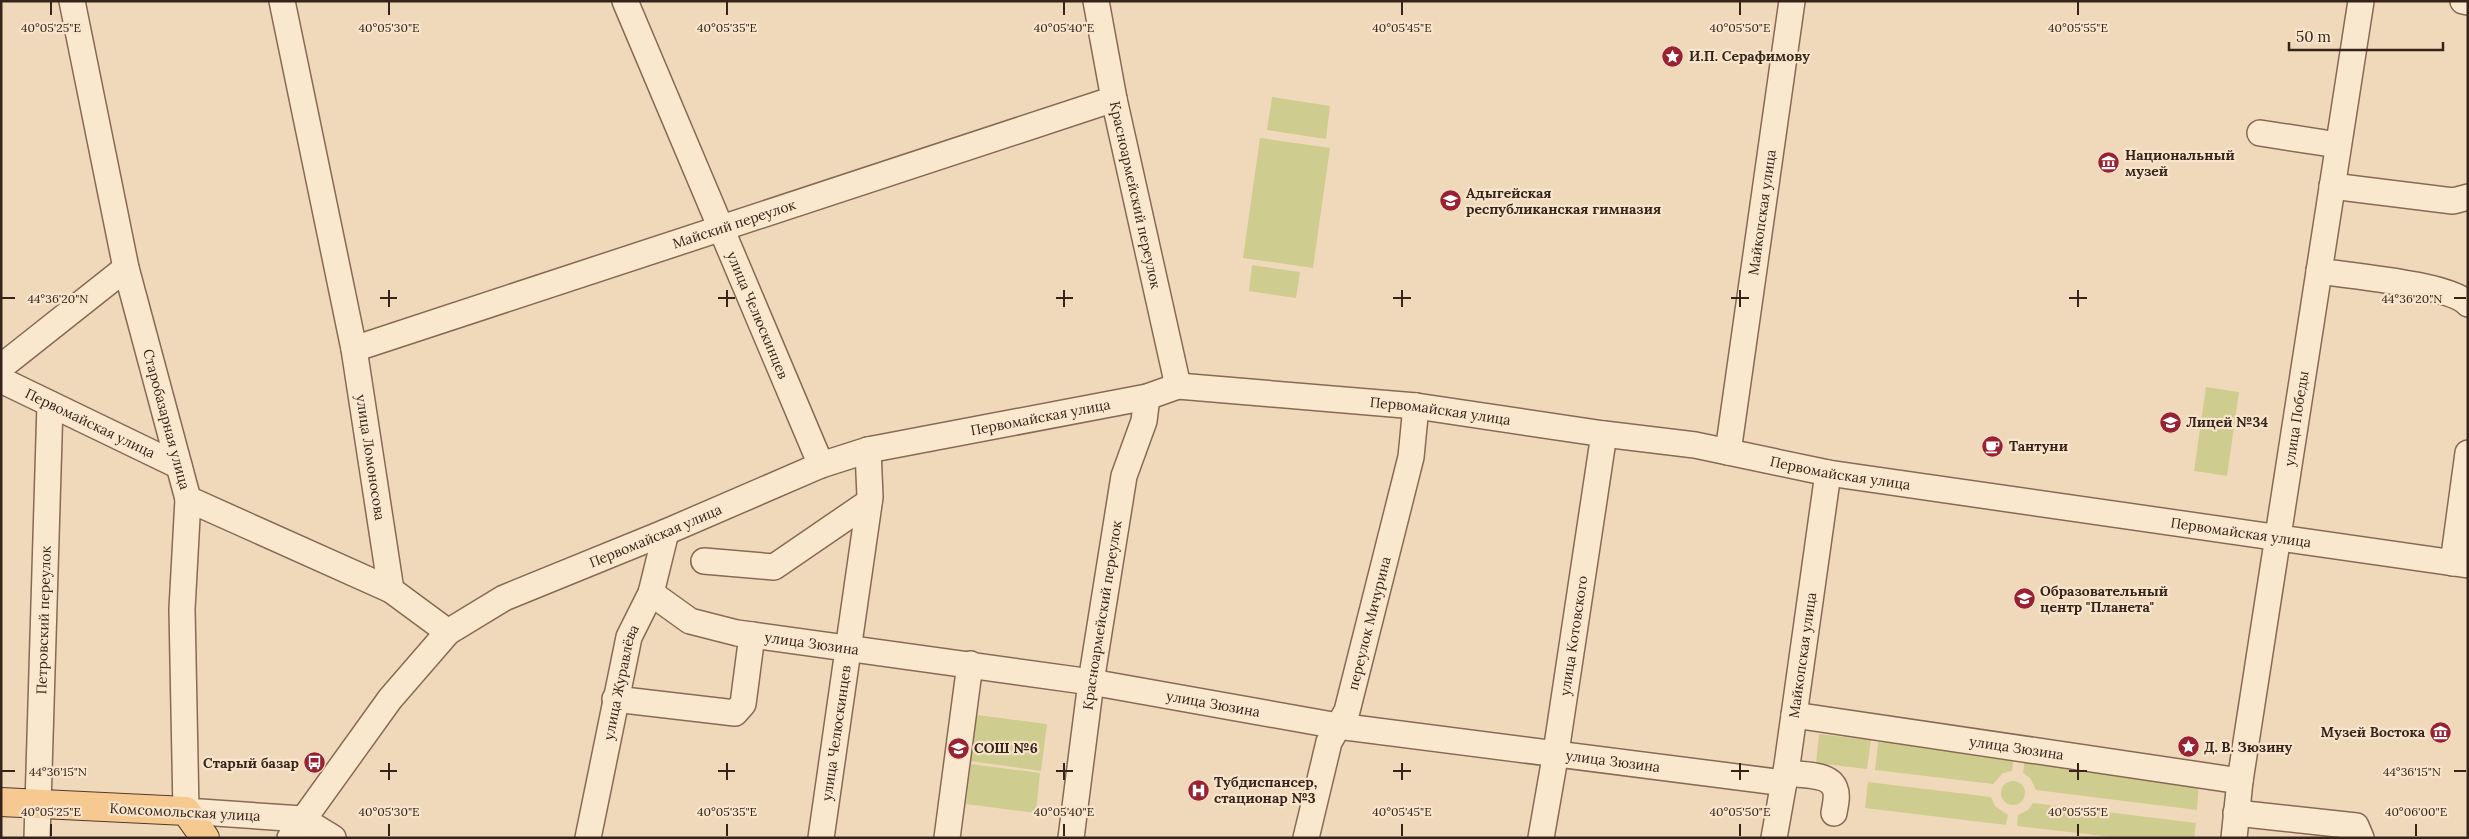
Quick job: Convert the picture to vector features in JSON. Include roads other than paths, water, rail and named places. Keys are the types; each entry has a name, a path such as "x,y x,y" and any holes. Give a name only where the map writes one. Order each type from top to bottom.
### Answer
{"main road":[{"name":"Комсомольская улица","path":"1,802 186,811"},
{"path":"186,811 205,838"}],"street":[{"name":"Старобазарная улица","path":"72,1 126,268 188,499 182,609 186,811"},
{"name":"улица Ломоносова","path":"282,1 354,349 391,590"},
{"name":"улица Челюскинцев","path":"626,1 820,465"},
{"name":"Красноармейский переулок","path":"1096,1 1114,99 1178,386"},
{"name":"Майкопская улица","path":"1728,452 1792,1"},
{"name":"улица Победы","path":"2234,838 2240,781 2360,1"},
{"path":"2463,1 2468,2"},
{"name":"Майский переулок","path":"354,349 721,230 1114,99"},
{"path":"2260,133 2338,145"},
{"path":"2332,186 2453,201 2468,197"},
{"path":"1,367 126,268"},
{"path":"2319,271 2428,288 2462,298 2468,304"},
{"name":"Первомайская улица","path":"1,380 179,466"},
{"name":"Первомайская улица","path":"448,632 504,598 666,532 820,465 868,450 1147,397 1178,386 1416,406 1604,434 1695,445 1828,473 2460,564"},
{"name":"Красноармейский переулок","path":"1070,838 1091,682 1124,476 1144,420 1147,397"},
{"name":"Петровский переулок","path":"37,838 50,404"},
{"name":"переулок Мичурина","path":"1306,838 1329,742 1347,711 1411,457 1416,406"},
{"name":"улица Котовского","path":"1541,838 1556,752 1604,434"},
{"name":"улица Челюскинцев","path":"822,838 870,502 868,450"},
{"path":"2460,564 2468,453"},
{"name":"Майкопская улица","path":"1774,838 1785,778 1828,473"},
{"path":"188,499 391,590 448,632 390,699 296,828"},
{"path":"704,562 774,567 870,502"},
{"name":"улица Журавлёва","path":"588,838 629,637 651,594 666,532"},
{"name":"улица Зюзина","path":"651,594 690,621 752,635 1091,682 1338,726 1785,778 1819,777 1830,781 1835,789 1834,813"},
{"path":"615,699 735,713 743,704 752,635"},
{"path":"946,838 970,664"},
{"name":"улица Зюзина","path":"1794,715 2240,781"},
{"name":"Комсомольская улица","path":"186,811 296,828 333,838"},
{"path":"2236,813 2356,826 2362,838"}],"place":[{"name":"И.П. Серафимову","path":"1673,56"},
{"name":"Национальный музей","path":"2109,163"},
{"name":"Адыгейская республиканская гимназия","path":"1450,201"},
{"name":"Лицей №34","path":"2170,422"},
{"name":"Тантуни","path":"1993,446"},
{"name":"Образовательный центр \"Планета\"","path":"2024,599"},
{"name":"Музей Востока","path":"2441,732"},
{"name":"Д. В. Зюзину","path":"2188,747"},
{"name":"СОШ №6","path":"958,748"},
{"name":"Старый базар","path":"315,763"},
{"name":"Тубдиспансер, стационар №3","path":"1198,790"}]}
